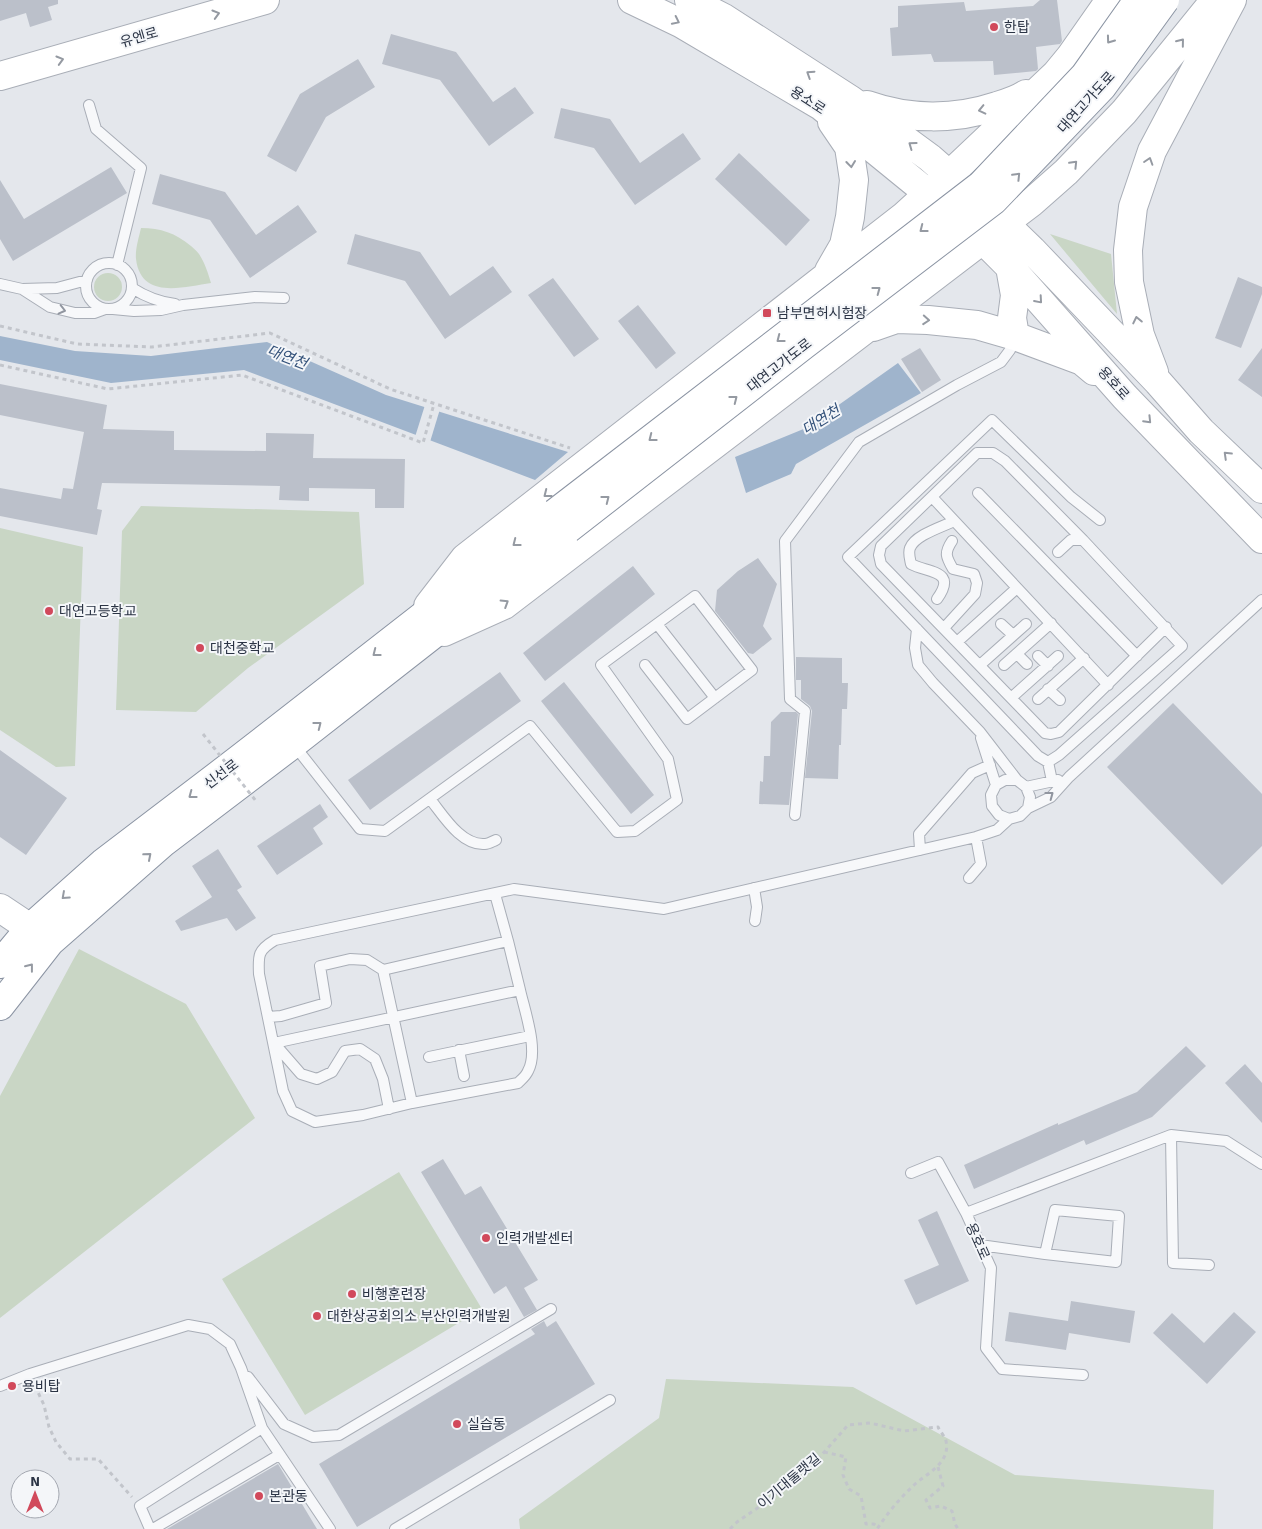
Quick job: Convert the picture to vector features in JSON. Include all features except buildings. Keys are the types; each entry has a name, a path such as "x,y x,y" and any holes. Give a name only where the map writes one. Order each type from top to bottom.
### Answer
{"main road":[{"name":"유엔로","path":"3,76 265,0"},
{"name":"용소로","path":"632,0 682,24 821,106 974,233"},
{"name":"용소로","path":"689,0 724,18 852,100 930,158 996,216"},
{"path":"0,1006 50,942 164,842 293,744 422,631 465,558 904,216 950,175 1056,74 1110,0"},
{"name":"대연고가도로","path":"422,631 981,185 1084,75 1138,0"},
{"name":"대연고가도로","path":"561,521 804,345 994,200 1102,87 1165,0"},
{"path":"422,631 504,605 951,265 974,233 996,216 1032,202 1066,172 1124,112 1215,0"},
{"path":"1158,382 1140,335 1129,282 1128,250 1133,207 1152,152 1232,0"},
{"path":"852,100 885,112 922,117 959,115 987,110 1020,99 1056,74"},
{"path":"821,106 850,147 854,180 850,216 844,245 825,278"},
{"path":"996,216 1032,250 1158,382 1201,431 1262,489"},
{"name":"용호로","path":"974,233 1010,267 1125,396 1262,539"},
{"path":"1010,267 1015,295 1012,318 1014,336"},
{"path":"862,331 896,319 977,325 1014,336 1082,361 1125,396"},
{"name":"신선로","path":"0,964 30,928 103,863 238,760 422,631"},
{"path":"0,908 30,928"}],"lane":[{"path":"89,106 96,129 141,168 117,265"},
{"path":"0,284 22,290 50,307 75,313 94,313 109,309 120,306 130,295 132,288 128,274 124,268 110,263 102,264 95,268 86,280 88,296 92,302 109,309 152,310 255,298 284,298"},
{"path":"22,290 57,288 86,280"},
{"path":"132,288 144,296 160,302 183,306"},
{"path":"795,815 805,711 790,699 785,541 859,442 957,385 1001,362 1010,350 1014,336"},
{"path":"1052,781 1048,762 1038,756 848,557 992,420 1071,497 1100,520"},
{"path":"1048,762 1059,755 1182,646 1166,628 1082,540 1005,461 993,453 977,453 881,546 879,555 881,564 1045,733 1059,732 1166,628"},
{"path":"978,492 1137,656"},
{"path":"932,497 1108,685"},
{"path":"937,599 944,586 943,579 937,572 921,569 911,564 909,556 910,546 920,537 954,521"},
{"path":"1058,552 1071,540 1082,540"},
{"path":"944,628 975,594 977,583 974,574 953,569 947,558 947,548 952,541"},
{"path":"957,642 1017,588"},
{"path":"293,744 360,829 385,831 530,726 617,832 635,831 677,800 668,759 601,666 695,596 752,670 687,719 645,665"},
{"path":"1017,780 1005,780 996,785 991,795 992,806 999,815 1009,818 1020,816 1028,808 1051,797 1069,777 1262,600"},
{"path":"657,624 715,698"},
{"path":"1001,624 1013,635"},
{"path":"980,666 1026,624"},
{"path":"1004,666 1050,624"},
{"path":"917,629 915,648 918,665 980,732 1017,780 1026,787 1030,797 1028,808"},
{"path":"1016,654 1027,664"},
{"path":"1038,656 1048,666"},
{"path":"1012,698 1058,656"},
{"path":"1038,699 1084,658"},
{"path":"1048,689 1060,700"},
{"path":"980,732 996,785"},
{"path":"920,850 919,834 972,773 990,765"},
{"path":"1026,787 1069,777"},
{"path":"430,799 459,834 472,843 486,844 496,840"},
{"path":"496,894 520,990 532,1052 528,1071 518,1084 412,1103 363,1115 315,1122 292,1111 283,1092 259,974 258,958 265,946 275,940 514,889 664,909 976,837 997,830 1009,818"},
{"path":"969,878 981,864 976,837"},
{"path":"754,888 757,906 755,921"},
{"path":"383,970 508,941"},
{"path":"268,1017 280,1016 326,1002 320,966 350,959 367,960 383,970 412,1103"},
{"path":"274,1043 520,990"},
{"path":"429,1057 530,1036"},
{"path":"274,1043 301,1074 317,1079 332,1072 345,1051 360,1049 375,1059 383,1079 389,1109"},
{"path":"460,1050 464,1076"},
{"path":"1171,1135 1174,1263 1208,1265"},
{"path":"966,1213 1171,1135 1226,1142 1262,1164"},
{"name":"용호로","path":"911,1173 938,1162 966,1213 991,1268 986,1348 1002,1369 1082,1375"},
{"path":"980,1245 1045,1254 1116,1262 1119,1216 1055,1210 1045,1254"},
{"path":"241,1368 284,1424 312,1437 339,1435 551,1309"},
{"path":"0,1386 30,1374 188,1326 210,1329 230,1344 241,1368 262,1428 278,1455 330,1529"},
{"path":"395,1529 610,1400"},
{"path":"262,1428 140,1506 151,1529 278,1455"}],"path":[{"path":"0,326 78,344 152,348 270,333 390,389 434,405 596,456"},
{"path":"0,365 108,389 242,375 423,444 434,405"},
{"path":"203,734 256,801"},
{"path":"30,1374 44,1405 49,1427 56,1442 70,1459 98,1460 140,1506"},
{"name":"이기대둘랫길","path":"730,1529 765,1503 819,1458 848,1424 870,1423 904,1431 938,1427 946,1441 945,1454 938,1466"},
{"path":"823,1452 846,1457 843,1474 849,1489 861,1496 866,1524 874,1524 878,1529 897,1502 914,1485 938,1466 944,1486 926,1500 930,1508 941,1506 952,1511 954,1524 958,1529"}],"green space":[{"path":"141,228 168,232 191,246 201,257 211,283 165,288 155,286 146,281 140,272 136,259"},
{"path":"1050,234 1111,254 1117,314"},
{"path":"108,273 118,277 122,287 118,297 108,301 98,297 94,287 98,277"},
{"path":"141,506 359,512 364,584 248,668 196,712 116,710 122,531"},
{"path":"0,528 83,547 75,766 56,767 0,730"},
{"path":"79,949 186,1004 255,1118 0,1318 0,1096"},
{"name":"비행훈련장","path":"399,1172 482,1309 305,1415 222,1279"},
{"path":"666,1379 853,1387 1015,1475 1214,1490 1213,1529 520,1529 519,1519 659,1418"}],"water":[{"name":"대연천","path":"0,336 75,351 151,356 267,342 386,395 568,452 535,480 244,370 111,383 0,360"},
{"name":"대연천","path":"898,363 921,393 796,464 791,474 746,493 735,457 806,428"}],"pier":[{"path":"425,405 440,409 430,442 415,437"}],"place":[{"name":"한탑","path":"994,27"},
{"name":"남부면허시험장","path":"767,313"},
{"name":"대연고등학교","path":"49,611"},
{"name":"대천중학교","path":"200,648"},
{"name":"인력개발센터","path":"486,1238"},
{"name":"비행훈련장","path":"352,1294"},
{"name":"대한상공회의소 부산인력개발원","path":"317,1316"},
{"name":"용비탑","path":"12,1386"},
{"name":"실습동","path":"457,1424"},
{"name":"본관동","path":"259,1496"}]}
